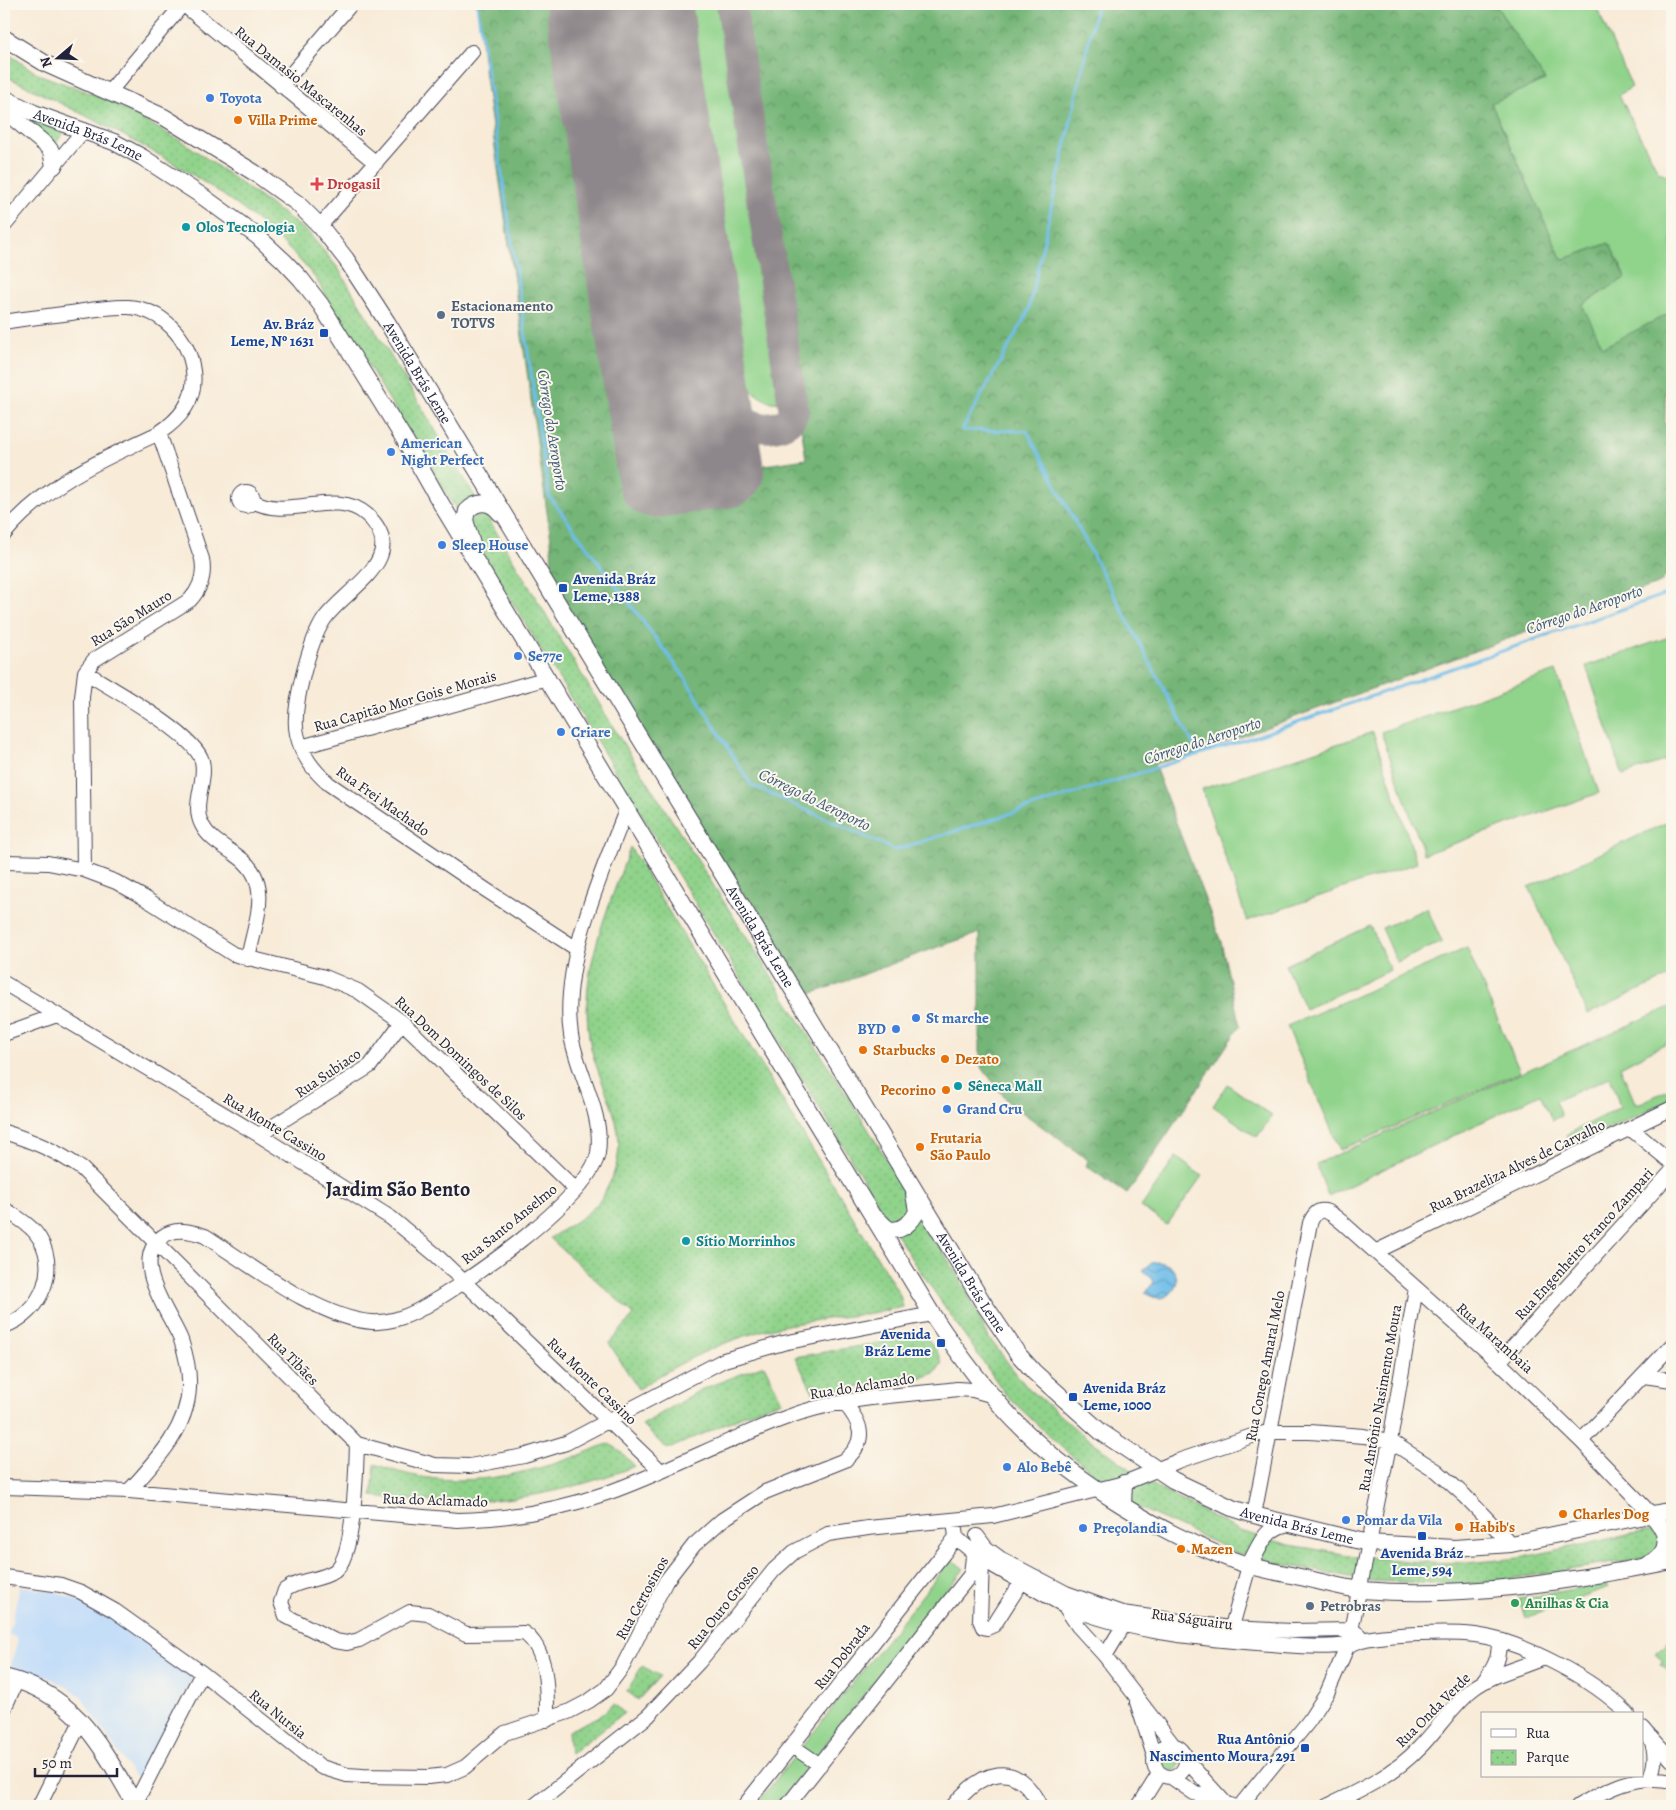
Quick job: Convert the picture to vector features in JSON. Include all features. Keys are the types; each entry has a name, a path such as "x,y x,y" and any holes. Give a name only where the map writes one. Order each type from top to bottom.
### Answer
{"main road":[{"name":"Avenida Brás Leme","path":"4,38 46,64 110,91 164,117 255,173 297,203 320,226 346,259 387,322 982,1301 1018,1354 1058,1395 1154,1470 1191,1490 1254,1515 1368,1543 1454,1548 1511,1544 1650,1513 1672,1510"},
{"name":"Avenida Brás Leme","path":"4,98 34,113 114,142 142,158 202,196 257,236 301,279 321,305 401,434 932,1314 967,1364 1022,1429 1049,1453 1098,1490 1188,1541 1249,1566 1360,1590 1441,1592 1562,1581 1672,1561"},
{"path":"4,110 47,146 51,151 54,166"},
{"path":"481,569 465,520 469,508 483,503 495,506 515,533"},
{"path":"873,1216 881,1221 887,1229 895,1230 906,1226 917,1211 914,1191"},
{"path":"1123,1505 1124,1483"},
{"path":"1641,1567 1660,1558 1666,1546 1661,1527 1650,1513"},
{"path":"1249,1566 1265,1536 1274,1528 1285,1524"},
{"path":"10,1679 43,1690 67,1706 101,1748 135,1806"}],"street":[{"path":"110,91 183,4"},
{"name":"Rua Damasio Mascarenhas","path":"183,4 376,163"},
{"path":"281,86 351,4"},
{"path":"320,226 472,52"},
{"path":"4,226 84,130"},
{"path":"4,322 113,307 139,309 160,319 176,332 186,346 194,375 193,388 184,411 179,418 159,433 54,487 20,515 4,534"},
{"name":"Rua São Mauro","path":"85,672 99,655 190,600 201,583 204,573 202,559 159,433"},
{"name":"Rua Frei Machado","path":"253,501 273,508 339,504 352,506 366,514 374,524 382,544 377,565 325,618 314,639 305,669 296,712 296,733 310,766 329,784 577,949"},
{"path":"84,870 82,697 85,672 174,730 198,751 203,769 198,812 200,823 213,838 246,862 259,881 261,894 248,959"},
{"name":"Rua Capitão Mor Gois e Morais","path":"301,747 548,678"},
{"name":"Rua Santo Anselmo","path":"156,1241 167,1233 192,1231 205,1236 307,1299 344,1317 374,1322 396,1319 415,1312 464,1281 516,1243 576,1190 594,1166 598,1139 598,1125 576,1058 571,1033 572,990 577,949 627,808"},
{"name":"Rua Dom Domingos de Silos","path":"4,862 48,863 84,870 116,882 218,947 248,959 325,977 358,991 402,1022 576,1190"},
{"name":"Rua Monte Cassino","path":"4,983 259,1135 391,1218 464,1281 661,1471"},
{"path":"4,1034 57,1016"},
{"name":"Rua Subiaco","path":"259,1135 370,1066 402,1022"},
{"name":"Rua Brazeliza Alves de Carvalho","path":"1375,1252 1672,1108"},
{"path":"1631,1129 1672,1163"},
{"name":"Rua Tibães","path":"4,1132 36,1142 59,1153 82,1169 357,1444"},
{"name":"Rua Engenheiro Franco Zampari","path":"1499,1362 1672,1171"},
{"path":"4,1209 19,1218 35,1233 42,1246 47,1277 43,1292 35,1306 22,1318 4,1326"},
{"name":"Rua Marambaia","path":"1310,1223 1317,1212 1328,1211 1499,1362 1581,1440 1650,1513"},
{"name":"Rua Conego Amaral Melo","path":"1254,1515 1268,1432 1310,1223"},
{"path":"129,1491 174,1436 185,1413 189,1389 188,1367 181,1341 153,1283 150,1256 156,1241"},
{"name":"Rua Antônio Nasimento Moura","path":"1240,1806 1308,1721 1327,1693 1348,1645 1390,1441 1416,1288"},
{"path":"546,1720 547,1698 540,1654 535,1643 524,1633 466,1634 428,1614 410,1612 359,1640 347,1643 322,1637 286,1616 281,1602 285,1590 300,1582 327,1574 340,1565 354,1512 357,1444 435,1465 470,1466 524,1456 566,1443 724,1360 784,1344 932,1314"},
{"path":"1581,1440 1672,1345"},
{"path":"1644,1376 1672,1380"},
{"name":"Rua do Aclamado","path":"4,1487 129,1491 458,1520 508,1518 560,1507 604,1494 786,1418 822,1406 957,1389 973,1390 994,1396"},
{"name":"Rua Certosinos","path":"546,1720 589,1701 606,1689 623,1666 666,1581 678,1563 694,1545 722,1520 765,1492 845,1460 853,1454 859,1445 861,1436 853,1413 844,1403"},
{"name":"Rua Ouro Grosso","path":"534,1806 648,1716 699,1662 774,1570 794,1552 828,1534 850,1530 979,1518 1124,1483 1154,1470 1268,1432 1330,1432 1390,1441"},
{"path":"1390,1441 1437,1471 1465,1496 1511,1544"},
{"path":"979,1518 977,1557 980,1620 983,1627 987,1628 994,1625 1025,1577"},
{"path":"954,1521 956,1537"},
{"name":"Rua Ságuairu","path":"977,1536 990,1552 1025,1577"},
{"name":"Rua Ságuairu","path":"956,1537 977,1557 1025,1577 1065,1599 1128,1620 1230,1634 1283,1645 1348,1645 1366,1639 1458,1634 1476,1635 1544,1658 1597,1688 1626,1712"},
{"name":"Rua Dobrada","path":"744,1806 956,1537"},
{"path":"787,1806 971,1574 977,1557"},
{"path":"1230,1634 1249,1566"},
{"name":"Rua Nursia","path":"4,1577 42,1581 81,1592 115,1611 202,1673 308,1759 321,1767 347,1775 428,1777 446,1775 465,1767 505,1733 546,1720"},
{"path":"1065,1599 1078,1626 1105,1656 1174,1746 1180,1749 1186,1760 1229,1805"},
{"path":"1105,1656 1128,1620"},
{"path":"1352,1630 1366,1639"},
{"name":"Rua Ságuairu","path":"1230,1634 1352,1630"},
{"name":"Rua Onda Verde","path":"1484,1681 1494,1667 1499,1655 1498,1641"},
{"name":"Rua Onda Verde","path":"1327,1806 1382,1779 1402,1763 1424,1744 1471,1689 1484,1681 1544,1658"},
{"path":"135,1806 202,1673"},
{"path":"4,1709 10,1679"},
{"path":"1135,1694 1154,1756 1155,1768 1194,1793 1229,1805"},
{"path":"39,1806 80,1721"},
{"path":"1646,1732 1672,1760"},
{"path":"1646,1732 1655,1767 1649,1779"},
{"path":"792,1746 820,1765"},
{"path":"1154,1756 1162,1747 1174,1746"},
{"path":"1139,1806 1165,1776 1182,1772 1186,1760"},
{"path":"953,1806 976,1782 991,1775 1000,1774 1023,1784 1040,1806"},
{"path":"1578,1806 1618,1785 1636,1780 1672,1781"}],"shaded area":[{"path":"20,1586 56,1592 91,1606 112,1617 194,1674 142,1780 134,1776 81,1697 71,1689 45,1676 11,1666 18,1639 9,1634"}],"green space":[{"path":"477,4 582,4 656,481 806,459 737,4 1495,4 1545,80 1491,103 1562,260 1609,243 1626,277 1582,305 1603,347 1672,312 1672,377 1666,383 1665,423 1672,430 1672,569 1660,583 1197,753 1154,764 1221,942 1240,1026 1127,1194 1086,1166 1088,1160 1008,1102 980,1065 980,933 802,997 552,585 551,540 485,77"},
{"path":"655,4 725,4 784,389 783,397 777,402 769,401 759,396 737,377 718,353 708,334"},
{"path":"1495,4 1595,4 1632,87 1619,95 1658,171 1672,178 1672,312 1603,348 1582,305 1626,277 1609,243 1562,260 1491,103 1545,80"},
{"path":"4,51 38,74 106,99 188,145 308,232 338,268 621,740 862,1119 965,1288 989,1338 1025,1385 1078,1431 1152,1485 1240,1531 1290,1545 1355,1556 1417,1562 1468,1563 1519,1558 1670,1526 1672,1554 1476,1584 1372,1581 1248,1558 1135,1506 1060,1446 1006,1395 911,1258 316,279 286,246 251,215 212,188 129,138 4,75"},
{"path":"4,106 67,129 55,144"},
{"path":"1672,636 1672,758 1623,775 1586,666"},
{"path":"1556,671 1599,793 1424,854 1381,732"},
{"path":"1373,732 1417,863 1247,921 1202,789"},
{"path":"1672,820 1672,975 1588,1014 1529,887"},
{"path":"630,847 900,1295 903,1307 805,1322 755,1333 703,1352 670,1369 638,1389 609,1343 634,1315 550,1238 580,1219 598,1203 610,1182 617,1164 618,1130 591,1048 587,1003 588,983 602,924"},
{"path":"1427,908 1442,942 1397,962 1382,928"},
{"path":"1370,926 1390,970 1305,1009 1285,965"},
{"path":"1467,948 1520,1072 1340,1150 1287,1026"},
{"path":"1672,1006 1672,1040 1620,1067 1636,1105 1672,1088 1672,1099 1573,1145 1566,1135 1620,1107 1610,1077 1555,1101 1561,1116 1552,1120 1540,1094 1328,1196 1316,1164"},
{"path":"1227,1084 1272,1116 1257,1137 1213,1106"},
{"path":"1176,1157 1202,1176 1167,1225 1141,1207"},
{"path":"925,1335 940,1356 942,1363 935,1373 924,1377 814,1394 795,1357"},
{"path":"764,1365 782,1401 751,1412 671,1448 665,1447 642,1425 700,1390"},
{"path":"609,1444 618,1449 635,1466 569,1488 505,1499 473,1501 407,1500 372,1496 375,1464 423,1477 471,1480 518,1473 542,1467"},
{"path":"951,1559 964,1569 776,1806 755,1806"},
{"path":"1606,1583 1609,1588 1525,1618 1519,1599"},
{"path":"1667,1641 1672,1644 1669,1651 1672,1653 1672,1669 1670,1672 1661,1664 1664,1660 1655,1652 1662,1646 1666,1647"},
{"path":"642,1666 660,1676 638,1700 627,1691"},
{"path":"614,1704 624,1713 570,1754 568,1731 598,1717"},
{"path":"1170,1749 1178,1752 1181,1760 1178,1768 1170,1771 1162,1768 1159,1760 1162,1752"}],"water":[{"path":"1158,1262 1168,1265 1175,1271 1177,1279 1176,1286 1171,1293 1164,1297 1156,1298 1145,1293 1154,1282 1143,1270 1152,1263"}],"waterway":[{"name":"Córrego do Aeroporto","path":"477,4 549,496 683,675 751,785 895,850 1257,736 1672,592"},
{"path":"1097,4 1028,312 962,430 1027,431 1199,755"}],"taxiway":[{"path":"662,305 676,349 692,373 717,401 746,422 760,427 780,425 791,418 794,412 731,4"}],"runway":[{"path":"582,4 655,481 727,471 655,4"}],"place":[{"name":"Toyota","path":"210,98"},
{"name":"Villa Prime","path":"238,120"},
{"name":"Drogasil","path":"317,184"},
{"name":"Olos Tecnologia","path":"186,227"},
{"name":"Estacionamento TOTVS","path":"441,315"},
{"name":"Av. Bráz Leme, Nº 1631","path":"324,333"},
{"name":"American Night Perfect","path":"391,452"},
{"name":"Sleep House","path":"442,545"},
{"name":"Avenida Bráz Leme, 1388","path":"563,588"},
{"name":"Se77e","path":"518,656"},
{"name":"Criare","path":"561,732"},
{"name":"St marche","path":"916,1018"},
{"name":"BYD","path":"896,1029"},
{"name":"Starbucks","path":"863,1050"},
{"name":"Dezato","path":"945,1059"},
{"name":"Sêneca Mall","path":"958,1086"},
{"name":"Pecorino","path":"946,1090"},
{"name":"Grand Cru","path":"947,1109"},
{"name":"Frutaria São Paulo","path":"920,1147"},
{"name":"Sítio Morrinhos","path":"686,1241"},
{"name":"Avenida Bráz Leme","path":"941,1343"},
{"name":"Avenida Bráz Leme, 1000","path":"1073,1397"},
{"name":"Alo Bebê","path":"1007,1467"},
{"name":"Charles Dog","path":"1563,1514"},
{"name":"Pomar da Vila","path":"1346,1520"},
{"name":"Habib's","path":"1459,1527"},
{"name":"Preçolandia","path":"1083,1528"},
{"name":"Avenida Bráz Leme, 594","path":"1422,1536"},
{"name":"Mazen","path":"1181,1549"},
{"name":"Anilhas & Cia","path":"1515,1603"},
{"name":"Petrobras","path":"1310,1606"},
{"name":"Rua Antônio Nascimento Moura, 291","path":"1305,1748"}],"district":[{"name":"Jardim São Bento","path":"398,1189"}]}
